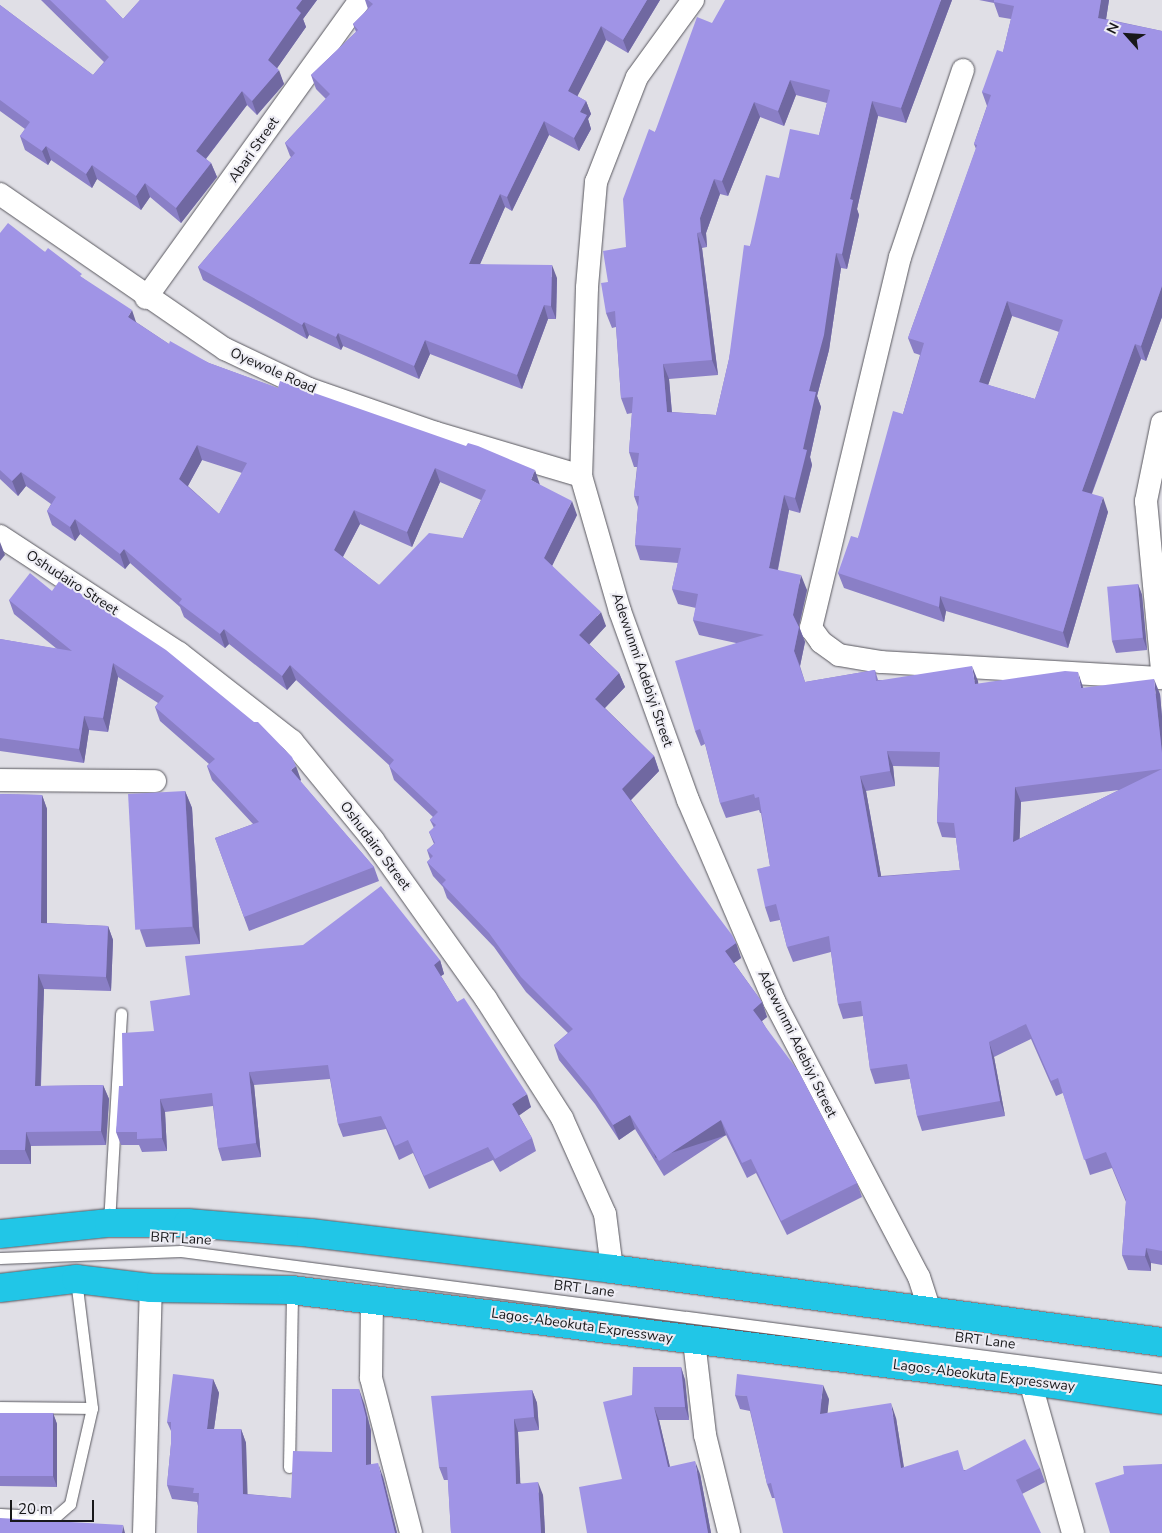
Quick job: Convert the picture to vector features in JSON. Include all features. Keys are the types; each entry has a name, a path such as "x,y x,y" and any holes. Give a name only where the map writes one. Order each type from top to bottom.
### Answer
{"highway":[{"path":"0,1234 109,1223 188,1223 312,1233 612,1269 931,1313 1162,1342"},
{"name":"Lagos-Abeokuta Expressway","path":"0,1288 76,1279 151,1288 292,1290 372,1298 694,1341 1030,1381 1162,1400"}],"street":[{"name":"Abari Street","path":"146,298 360,0"},
{"name":"Adewunmi Adebiyi Street","path":"693,0 637,77 596,182 587,288 582,476 620,611 688,800 774,1001 919,1278 931,1313"},
{"path":"963,70 900,257 811,628 821,642 839,655 881,662 1162,678"},
{"name":"Oyewole Road","path":"0,194 146,298 224,349 308,388 436,433 582,476"},
{"path":"1162,423 1146,501 1162,670"},
{"name":"Oshudairo Street","path":"0,536 179,653 292,741 373,840 486,999 562,1118 606,1214 612,1269"},
{"path":"0,780 154,781"},
{"path":"144,1533 151,1288"},
{"path":"372,1298 371,1378 411,1533"},
{"path":"694,1341 705,1435 729,1533"},
{"path":"1030,1381 1073,1533"}],"lane":[{"path":"109,1223 120,1013"},
{"name":"BRT Lane","path":"0,1258 181,1251 1162,1379"},
{"path":"0,1514 56,1517 70,1504 92,1408 76,1279"},
{"path":"289,1467 292,1290"},
{"path":"0,1407 92,1408"}],"building":[{"path":"50,0 105,0 123,19 140,0 302,0 296,8 301,13 268,60 279,70 252,101 242,91 196,151 211,163 176,208 145,183 136,196 92,165 86,174 46,146 42,151 20,136 30,122 0,100 0,5 93,75 109,57"},
{"path":"368,0 647,0 623,40 601,26 568,91 586,101 580,112 587,115 574,138 544,121 507,197 500,194 469,264 552,265 551,306 544,305 517,375 425,340 414,366 338,333 336,337 304,322 302,325 198,267 295,153 285,143 330,94 311,75 358,30 353,24 373,4"},
{"path":"725,0 941,0 901,108 872,101 850,199 853,200 842,254 836,253 824,335 809,391 816,392 803,449 807,450 795,498 784,495 769,568 801,575 793,615 799,627 794,651 805,682 875,670 876,681 972,666 975,684 1065,671 1078,672 1081,688 1154,679 1162,753 1162,769 1162,1251 1146,1248 1145,1256 1122,1255 1126,1200 1106,1152 1084,1160 1058,1078 1051,1081 1026,1024 989,1042 1000,1101 917,1116 907,1064 870,1069 861,1001 838,1004 829,936 787,947 776,904 765,907 757,869 770,866 759,797 755,798 754,794 720,803 706,747 700,729 695,731 675,661 764,635 693,620 698,594 672,589 681,548 635,545 639,496 634,496 639,453 629,452 633,397 621,398 615,311 606,313 601,283 608,282 603,251 626,247 623,199 649,129 655,132 697,17 712,23","holes":["790,80 830,90 819,135 790,129 779,178 766,175 750,246 744,245 729,359 716,415 667,412 663,364 712,360 697,233 701,232 700,218 714,179 722,181 754,102 778,111","887,751 940,752 937,822 954,823 960,870 878,877 860,776 890,771","1162,769 1013,842 1015,787"]},
{"path":"994,0 1101,0 1098,18 1162,31 1162,286 1141,346 1135,344 1082,491 1103,497 1063,632 940,596 939,607 838,573 851,536 858,538 893,411 903,414 924,343 908,338 977,145 974,144 991,95 982,92 997,50 1003,52 1014,6 994,2","holes":["1007,301 1063,320 1035,399 979,382"]},
{"path":"8,223 45,252 48,248 82,274 80,276 132,310 128,317 169,344 170,341 209,363 278,388 280,381 466,446 468,443 478,446 535,470 531,480 572,501 544,558 601,612 579,635 619,673 595,699 654,756 622,789 732,935 736,943 725,951 762,1002 753,1010 799,1072 857,1183 781,1221 751,1159 742,1163 721,1120 659,1161 630,1115 613,1125 590,1089 554,1045 573,1029 521,977 489,933 442,884 446,880 427,862 433,856 427,850 435,843 429,832 436,825 430,820 438,812 389,766 394,760 290,665 282,676 224,629 220,634 179,603 182,599 124,549 120,554 75,519 70,527 47,511 56,497 21,472 12,481 0,470 0,233","holes":["197,445 247,463 219,514 179,479","435,468 486,490 463,538 429,533 379,585 334,550 354,510 407,532"]},
{"path":"30,573 52,591 60,580 166,650 254,722 258,722 292,757 296,766 291,770 374,867 244,917 215,838 259,822 207,766 215,759 155,707 164,696 113,663 103,718 84,716 79,749 0,738 0,639 72,651 9,600"},
{"path":"1138,584 1143,638 1112,640 1107,587"},
{"path":"185,791 192,927 135,930 128,794"},
{"path":"0,794 42,795 41,923 108,926 106,977 38,974 35,1086 103,1085 101,1131 26,1132 25,1150 0,1150"},
{"path":"381,886 440,960 434,965 457,1002 464,998 527,1094 512,1104 532,1138 495,1159 488,1147 424,1176 408,1140 395,1146 381,1116 338,1124 328,1065 249,1072 256,1143 218,1148 212,1093 160,1099 162,1138 137,1139 137,1132 116,1132 119,1086 123,1086 122,1033 154,1031 150,1001 190,995 185,956 303,945"},
{"path":"633,1367 681,1367 685,1407 654,1407 668,1467 695,1461 708,1533 587,1533 579,1487 622,1479 603,1402 632,1395"},
{"path":"173,1374 213,1379 207,1429 241,1429 243,1494 291,1498 293,1451 332,1452 332,1389 359,1389 366,1417 366,1465 378,1463 395,1533 197,1533 199,1493 193,1493 194,1488 167,1485 171,1422 167,1422"},
{"path":"737,1374 823,1385 820,1414 891,1403 901,1468 958,1450 964,1471 1025,1439 1040,1468 1016,1480 1041,1533 783,1533 771,1483 767,1484 747,1396 735,1395"},
{"path":"532,1390 534,1417 514,1419 516,1484 538,1482 541,1533 451,1533 447,1467 439,1467 431,1396"},
{"path":"0,1413 53,1413 53,1476 0,1476"},
{"path":"1162,1464 1162,1533 1110,1533 1095,1483 1124,1474 1123,1466"},
{"path":"0,1518 123,1525 122,1533 0,1533"}]}
